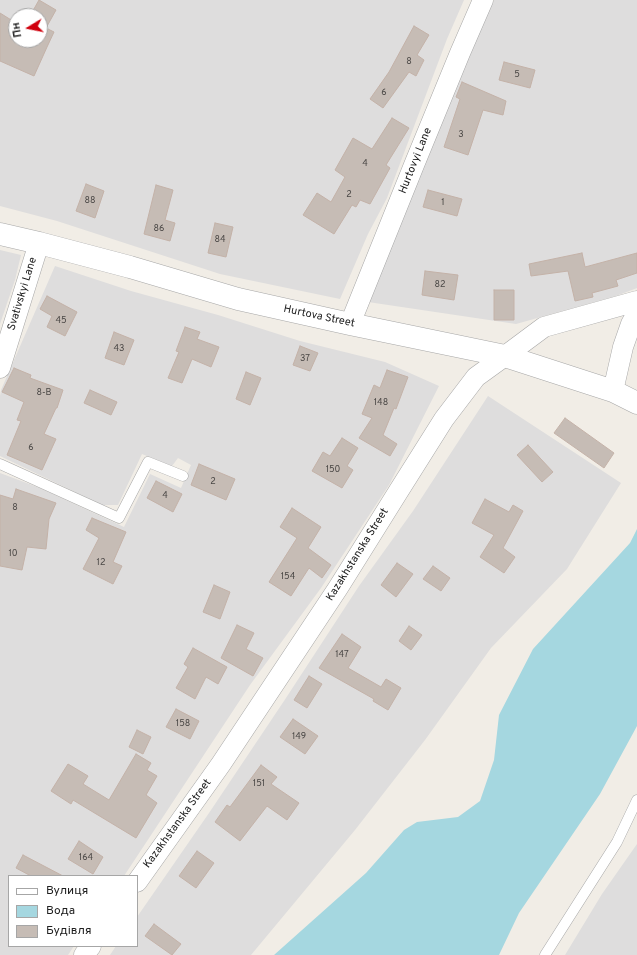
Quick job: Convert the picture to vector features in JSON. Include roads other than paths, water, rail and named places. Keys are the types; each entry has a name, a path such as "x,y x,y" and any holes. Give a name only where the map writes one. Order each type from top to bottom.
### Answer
{"street":[{"name":"Hurtovyi Lane","path":"350,324 483,0"},
{"name":"Hurtova Street","path":"0,234 130,267 238,299 504,356 613,391 637,403"},
{"name":"Svativskyi Lane","path":"0,368 40,243"},
{"name":"Kazakhstanska Street","path":"138,881 221,764 338,588 444,419 476,377 544,327 637,301"},
{"path":"613,391 623,347 637,312"},
{"path":"84,955 90,947"}],"lane":[{"path":"0,464 119,518 148,462 183,476"},
{"path":"545,955 617,842 637,800"}],"water":[{"path":"637,529 637,726 600,794 519,913 499,955 274,955 366,873 404,830 417,822 458,817 480,801 494,760 499,715 533,649 630,543"}]}
